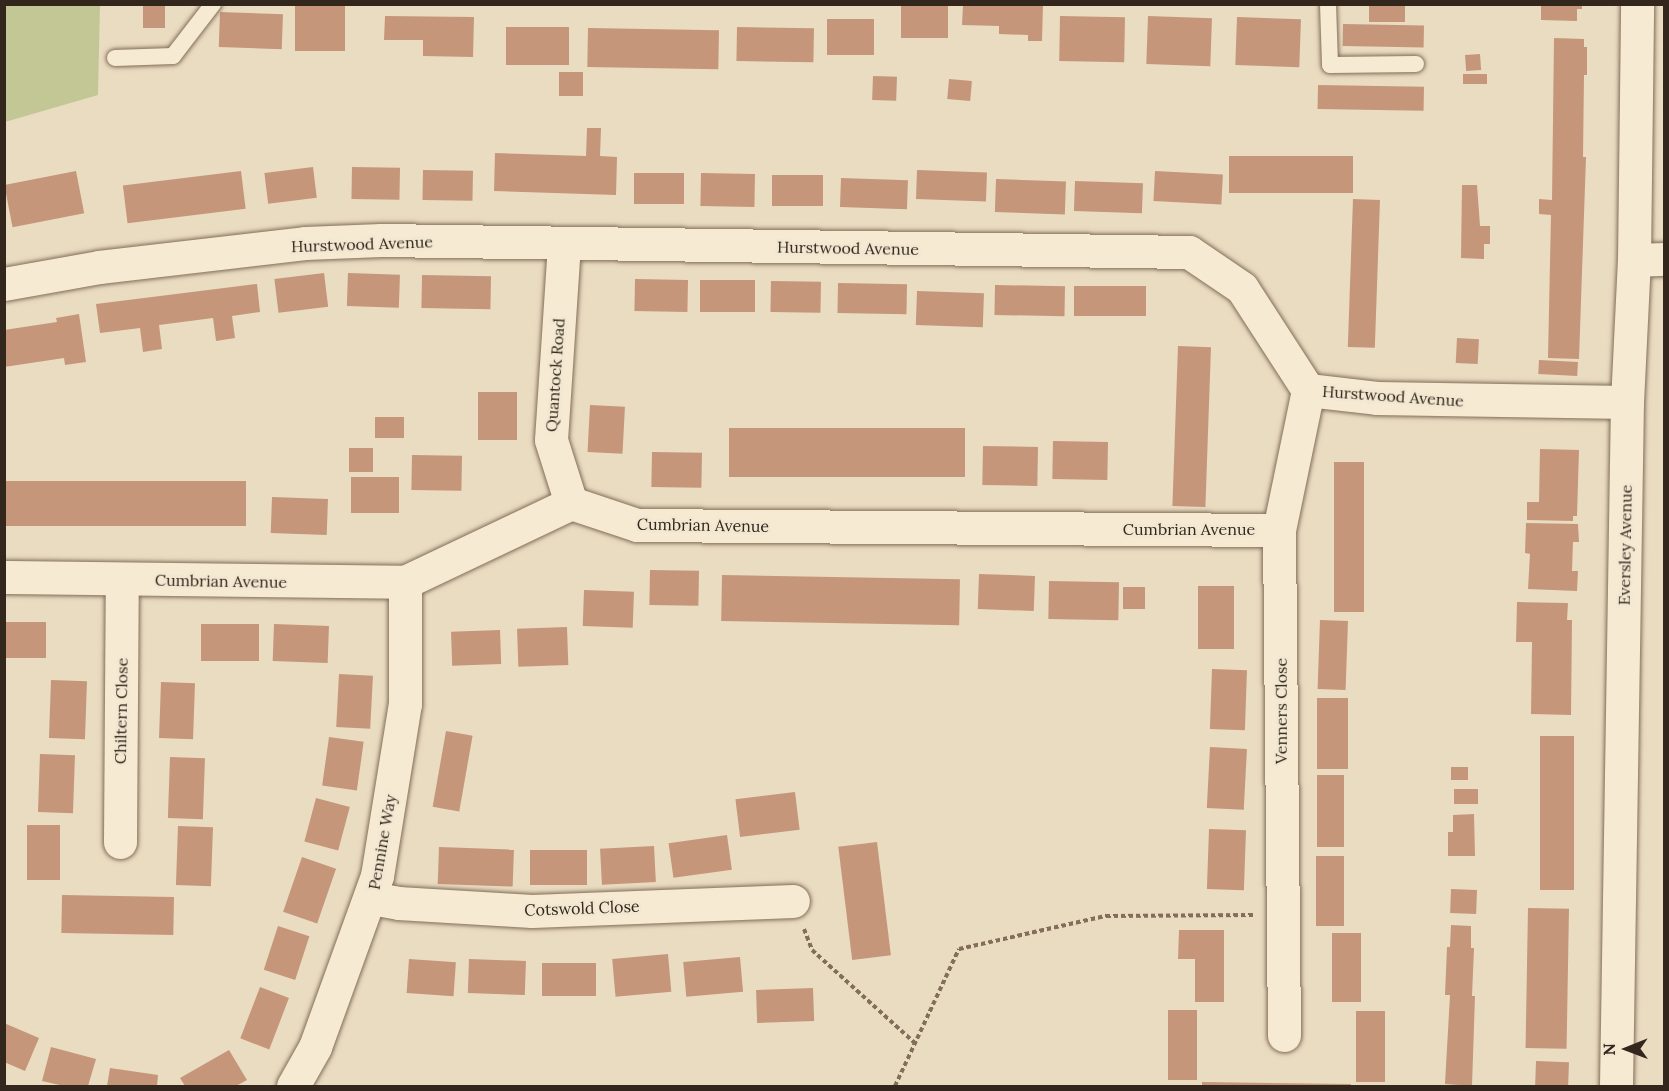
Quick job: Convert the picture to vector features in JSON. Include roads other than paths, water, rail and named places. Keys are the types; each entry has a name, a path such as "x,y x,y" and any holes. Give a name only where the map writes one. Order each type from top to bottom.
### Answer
{"street":[{"name":"Eversley Avenue","path":"1616,1086 1627,402 1649,260 1637,4"},
{"name":"Hurstwood Avenue","path":"4,284 99,267 305,243 381,240 1189,252 1242,288 1308,390 1399,399 1627,402"},
{"name":"Quantock Road","path":"564,244 551,440 571,503"},
{"name":"Venners Close","path":"1284,1035 1279,530 1308,390"},
{"name":"Cumbrian Avenue","path":"4,578 405,582 571,503 637,525 1279,530"},
{"name":"Chiltern Close","path":"120,842 122,579"},
{"name":"Pennine Way","path":"293,1086 315,1047 371,898 377,876 405,704 405,582"},
{"name":"Cotswold Close","path":"371,898 398,903 532,911 793,901"}],"lane":[{"path":"115,58 173,56 213,4"},
{"path":"1328,4 1330,65 1416,63"}]}
